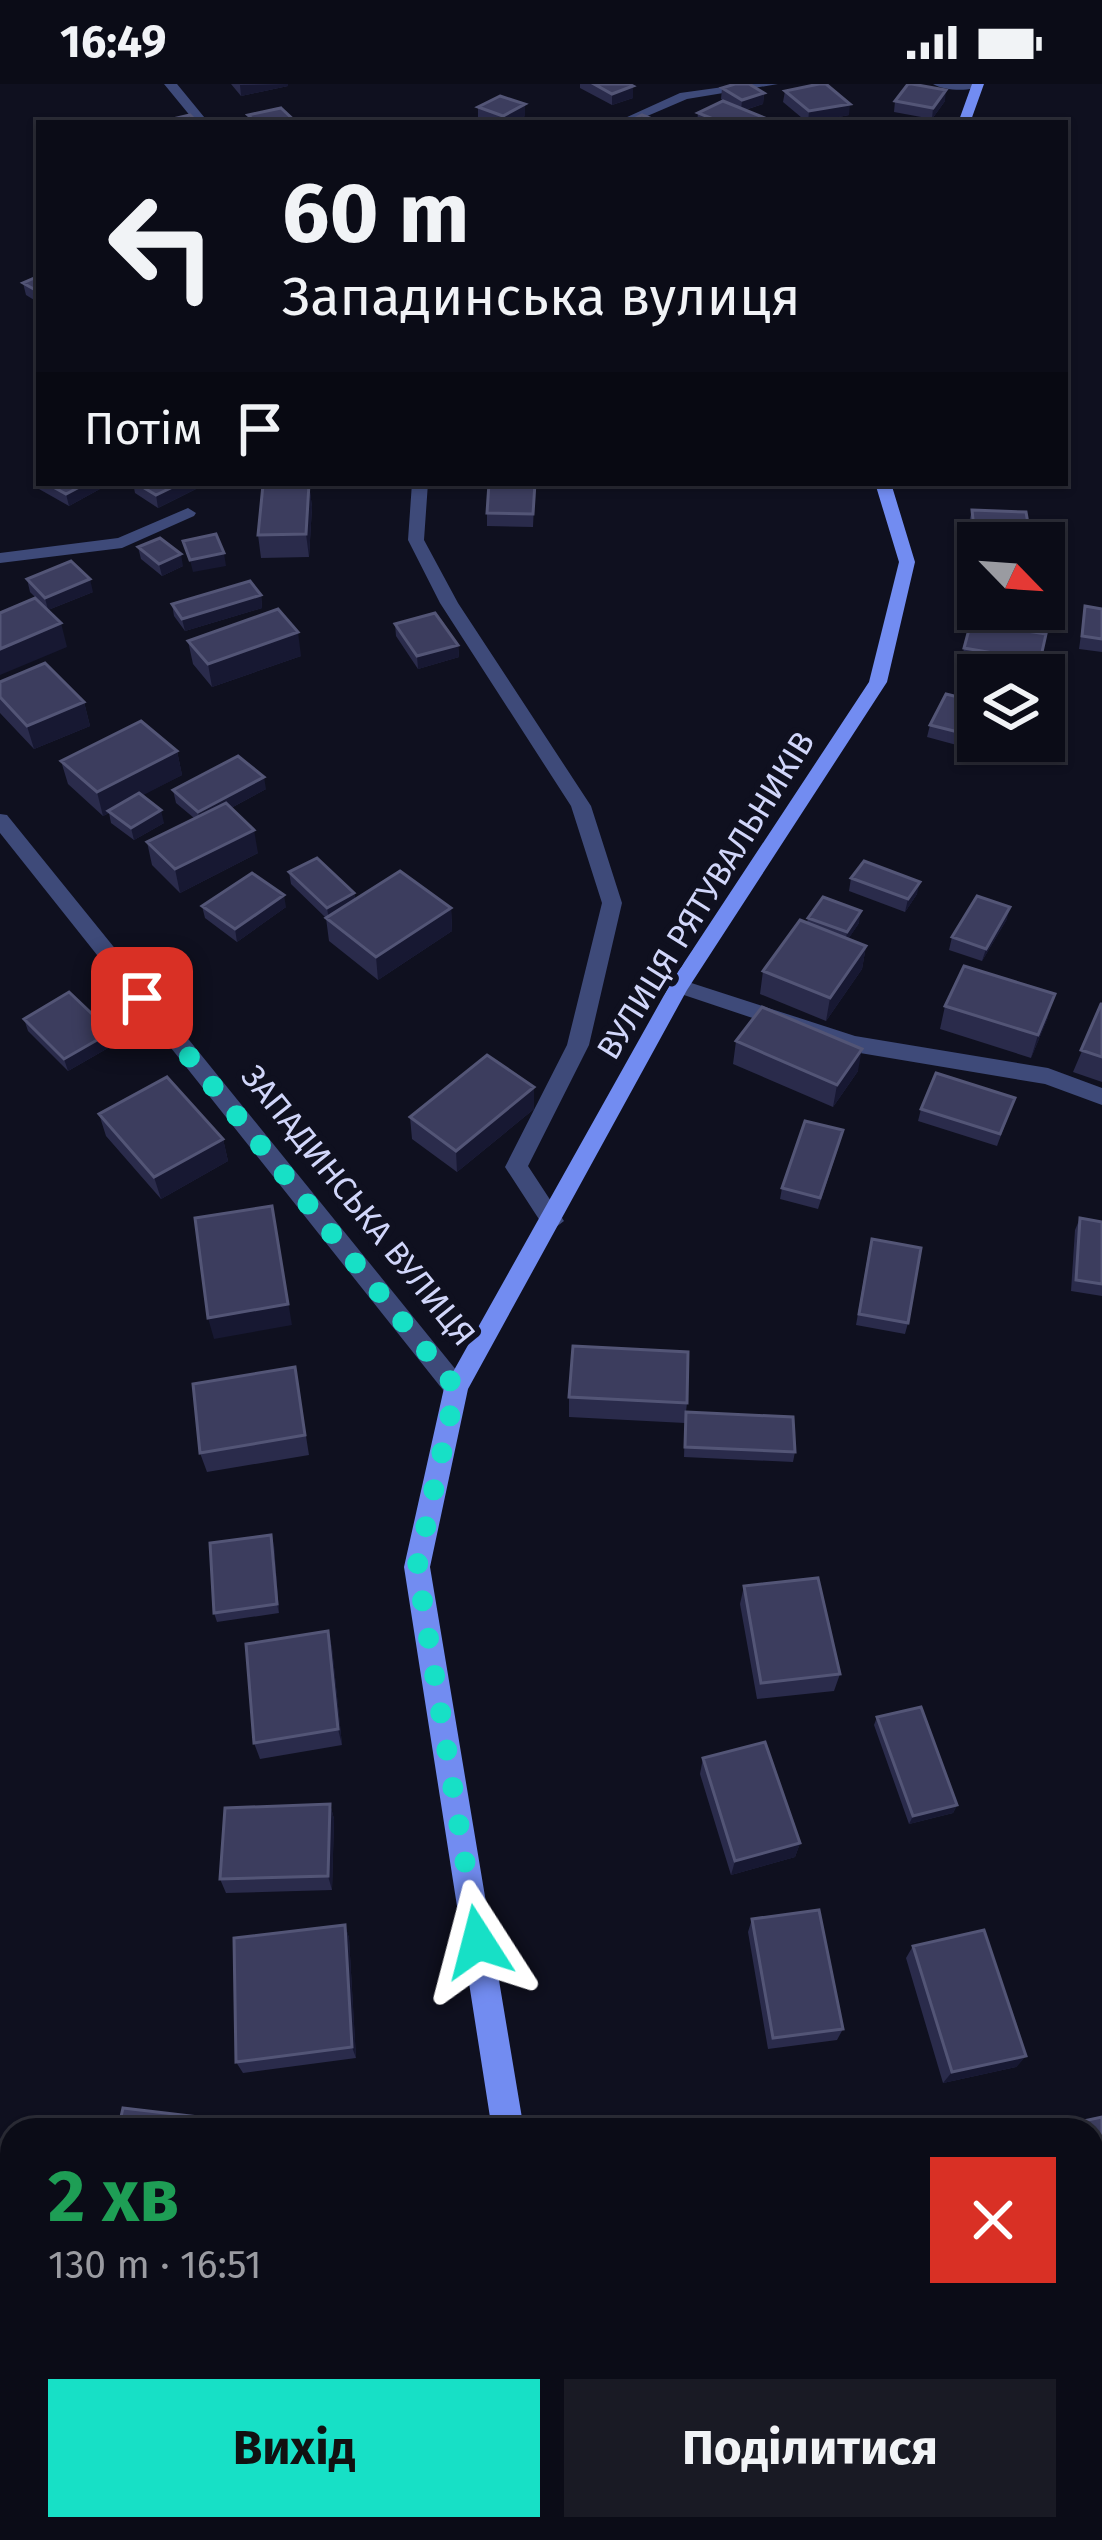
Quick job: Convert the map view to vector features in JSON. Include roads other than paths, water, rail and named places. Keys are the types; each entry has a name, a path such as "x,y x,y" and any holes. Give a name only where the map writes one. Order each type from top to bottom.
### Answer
{"main road":[{"path":"965,120 977,84"},
{"name":"ВУЛИЦЯ РЯТУВАЛЬНИКІВ","path":"456,1388 679,986 878,682 907,562 884,486"},
{"name":"ЗАПАДИНСЬКА ВУЛИЦЯ","path":"456,1388 417,1567 506,2118"}],"street":[{"path":"170,84 200,120"},
{"path":"627,120 684,96 772,84"},
{"path":"939,84 977,84"},
{"path":"419,486 416,540 449,603 580,806 613,903 578,1046 515,1167 551,1221"},
{"path":"0,558 122,543 188,513"},
{"name":"ЗАПАДИНСЬКА ВУЛИЦЯ","path":"0,820 456,1388"},
{"path":"679,986 854,1044 1048,1076 1102,1097"}]}
